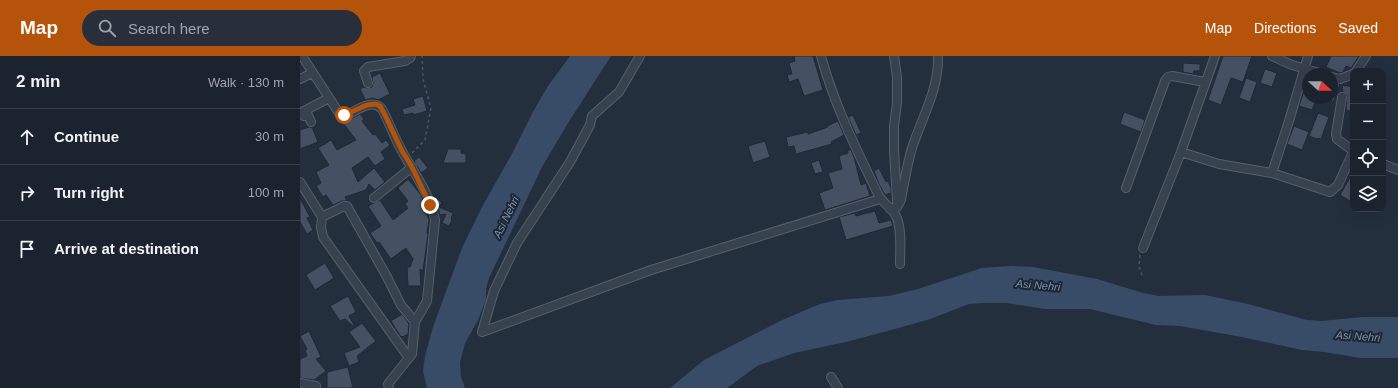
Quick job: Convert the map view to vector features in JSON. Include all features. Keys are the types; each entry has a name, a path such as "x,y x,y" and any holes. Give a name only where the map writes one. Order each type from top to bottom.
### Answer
{"street":[{"path":"302,56 339,113 344,115 367,105 376,104 380,106 412,167 433,212 435,220 427,301 415,322 412,354 388,384 389,388"},
{"path":"368,83 364,71 368,67 405,61 411,56"},
{"path":"640,56 618,92 592,116 590,125 570,162 517,243 494,291 482,332 651,270 880,199"},
{"path":"821,56 827,81 840,113 880,199 894,208"},
{"path":"894,56 897,76 897,103 894,126 894,208 897,218 900,264"},
{"path":"894,208 901,200 912,149 932,96 937,75 938,56"},
{"path":"1143,248 1181,152 1215,56"},
{"path":"1272,56 1292,65 1304,68 1308,56"},
{"path":"1358,68 1366,56"},
{"path":"300,79 312,72"},
{"path":"1272,173 1289,122 1302,75"},
{"path":"1338,78 1350,75"},
{"path":"1126,188 1165,81 1168,77 1172,76 1205,82"},
{"path":"1342,97 1336,134 1337,139 1350,150"},
{"path":"311,122 308,115 304,116 302,112 329,98"},
{"path":"1181,152 1219,164 1272,173 1330,192 1338,185 1350,159"},
{"path":"1386,165 1398,170"},
{"path":"374,198 412,167"},
{"path":"300,183 322,217 321,227 323,237 409,358"},
{"path":"322,217 344,206 347,206 401,305 415,322"},
{"path":"831,377 838,388"},
{"path":"300,383 316,386"}],"path":[{"path":"407,159 425,140 431,108 423,79 422,56"},
{"path":"1142,275 1139,266 1139,258 1143,248"}],"water":[{"name":"Asi Nehri","path":"570,56 611,56 542,167 489,278 486,289 486,300 478,320 465,343 460,362 461,377 465,388 427,388 423,371 425,356 433,327 462,248 482,207 513,152 534,110 548,86"},
{"name":"Asi Nehri","path":"1012,266 1033,267 1097,279 1143,293 1159,296 1205,295 1248,304 1307,320 1322,321 1363,317 1398,317 1398,358 1361,358 1302,350 1180,326 1156,325 1090,309 1046,309 1007,303 984,303 969,304 930,319 895,329 846,342 794,353 757,366 727,388 670,388 704,360 780,321 820,304 837,300 889,296 918,289 982,268"}],"building":[{"path":"794,56 813,56 823,90 804,96 798,79 789,82 787,75 792,74 789,63 795,61"},
{"path":"1223,56 1252,56 1243,82 1231,78 1221,105 1208,100"},
{"path":"1331,56 1359,56 1351,68 1346,66 1343,72 1340,73 1338,72 1338,68 1326,67"},
{"path":"1183,63 1200,64 1200,71 1194,71 1193,74 1183,72"},
{"path":"1265,69 1277,73 1272,87 1260,83"},
{"path":"380,73 390,94 378,100 373,98 365,100 360,89 364,87 372,87 372,77"},
{"path":"1246,78 1257,82 1250,102 1239,98"},
{"path":"1342,85 1350,86 1350,111 1346,110 1347,95 1343,92"},
{"path":"423,96 427,111 413,115 413,113 404,115 402,109 415,105 413,99"},
{"path":"1302,97 1302,104 1314,104 1312,110 1299,106"},
{"path":"1124,112 1145,120 1141,132 1120,124"},
{"path":"1318,113 1329,117 1321,139 1309,136"},
{"path":"360,114 364,119 362,121 373,135 375,134 382,143 386,140 390,145 381,152 385,159 375,166 368,157 352,168 358,182 374,168 385,182 375,190 369,184 366,190 345,197 347,201 342,201 333,205 326,195 323,197 316,186 321,183 316,172 329,165 318,148 331,140 337,150 356,140 343,123"},
{"path":"853,115 861,133 856,135 848,117"},
{"path":"838,121 844,135 831,142 832,144 796,154 794,146 788,147 786,137 808,132 808,134 828,127 827,126"},
{"path":"1294,126 1309,132 1302,150 1287,144"},
{"path":"312,127 318,142 300,149 300,130"},
{"path":"765,141 770,157 753,163 748,146"},
{"path":"448,149 461,149 461,153 466,154 466,163 443,163"},
{"path":"847,150 851,150 861,185 866,183 870,196 825,210 819,193 833,188 828,173 842,169 839,156 848,153"},
{"path":"419,157 428,168 421,173 414,161"},
{"path":"819,160 823,172 815,174 811,163"},
{"path":"879,168 886,182 888,181 891,188 891,193 885,195 879,184 874,171"},
{"path":"1350,177 1350,201 1340,195"},
{"path":"408,179 421,195 429,220 423,271 420,269 421,286 408,286 407,267 410,267 413,259 406,248 391,259 379,242 377,243 370,233 381,226 368,206 380,200 393,220 408,208 405,204 408,201 398,188"},
{"path":"435,196 442,203 439,207 453,213 449,226 442,223 446,214 440,215 434,197"},
{"path":"300,198 310,217 307,218 313,230 307,234 300,222"},
{"path":"875,211 879,223 891,220 893,226 846,240 839,217 855,213 856,216"},
{"path":"325,263 334,278 315,290 306,275"},
{"path":"348,296 356,312 349,316 355,328 345,319 340,321 330,306"},
{"path":"402,314 409,324 408,334 401,337 391,321"},
{"path":"362,323 376,341 357,356 359,362 349,366 344,353 360,347 349,332"},
{"path":"309,331 321,357 316,359 326,371 314,380 300,378 300,359 307,356 305,350 307,349 300,336"},
{"path":"348,367 353,388 327,388 327,372"}],"route":[{"path":"344,115 367,105 376,104 380,106 402,151 418,178 430,205"}]}
